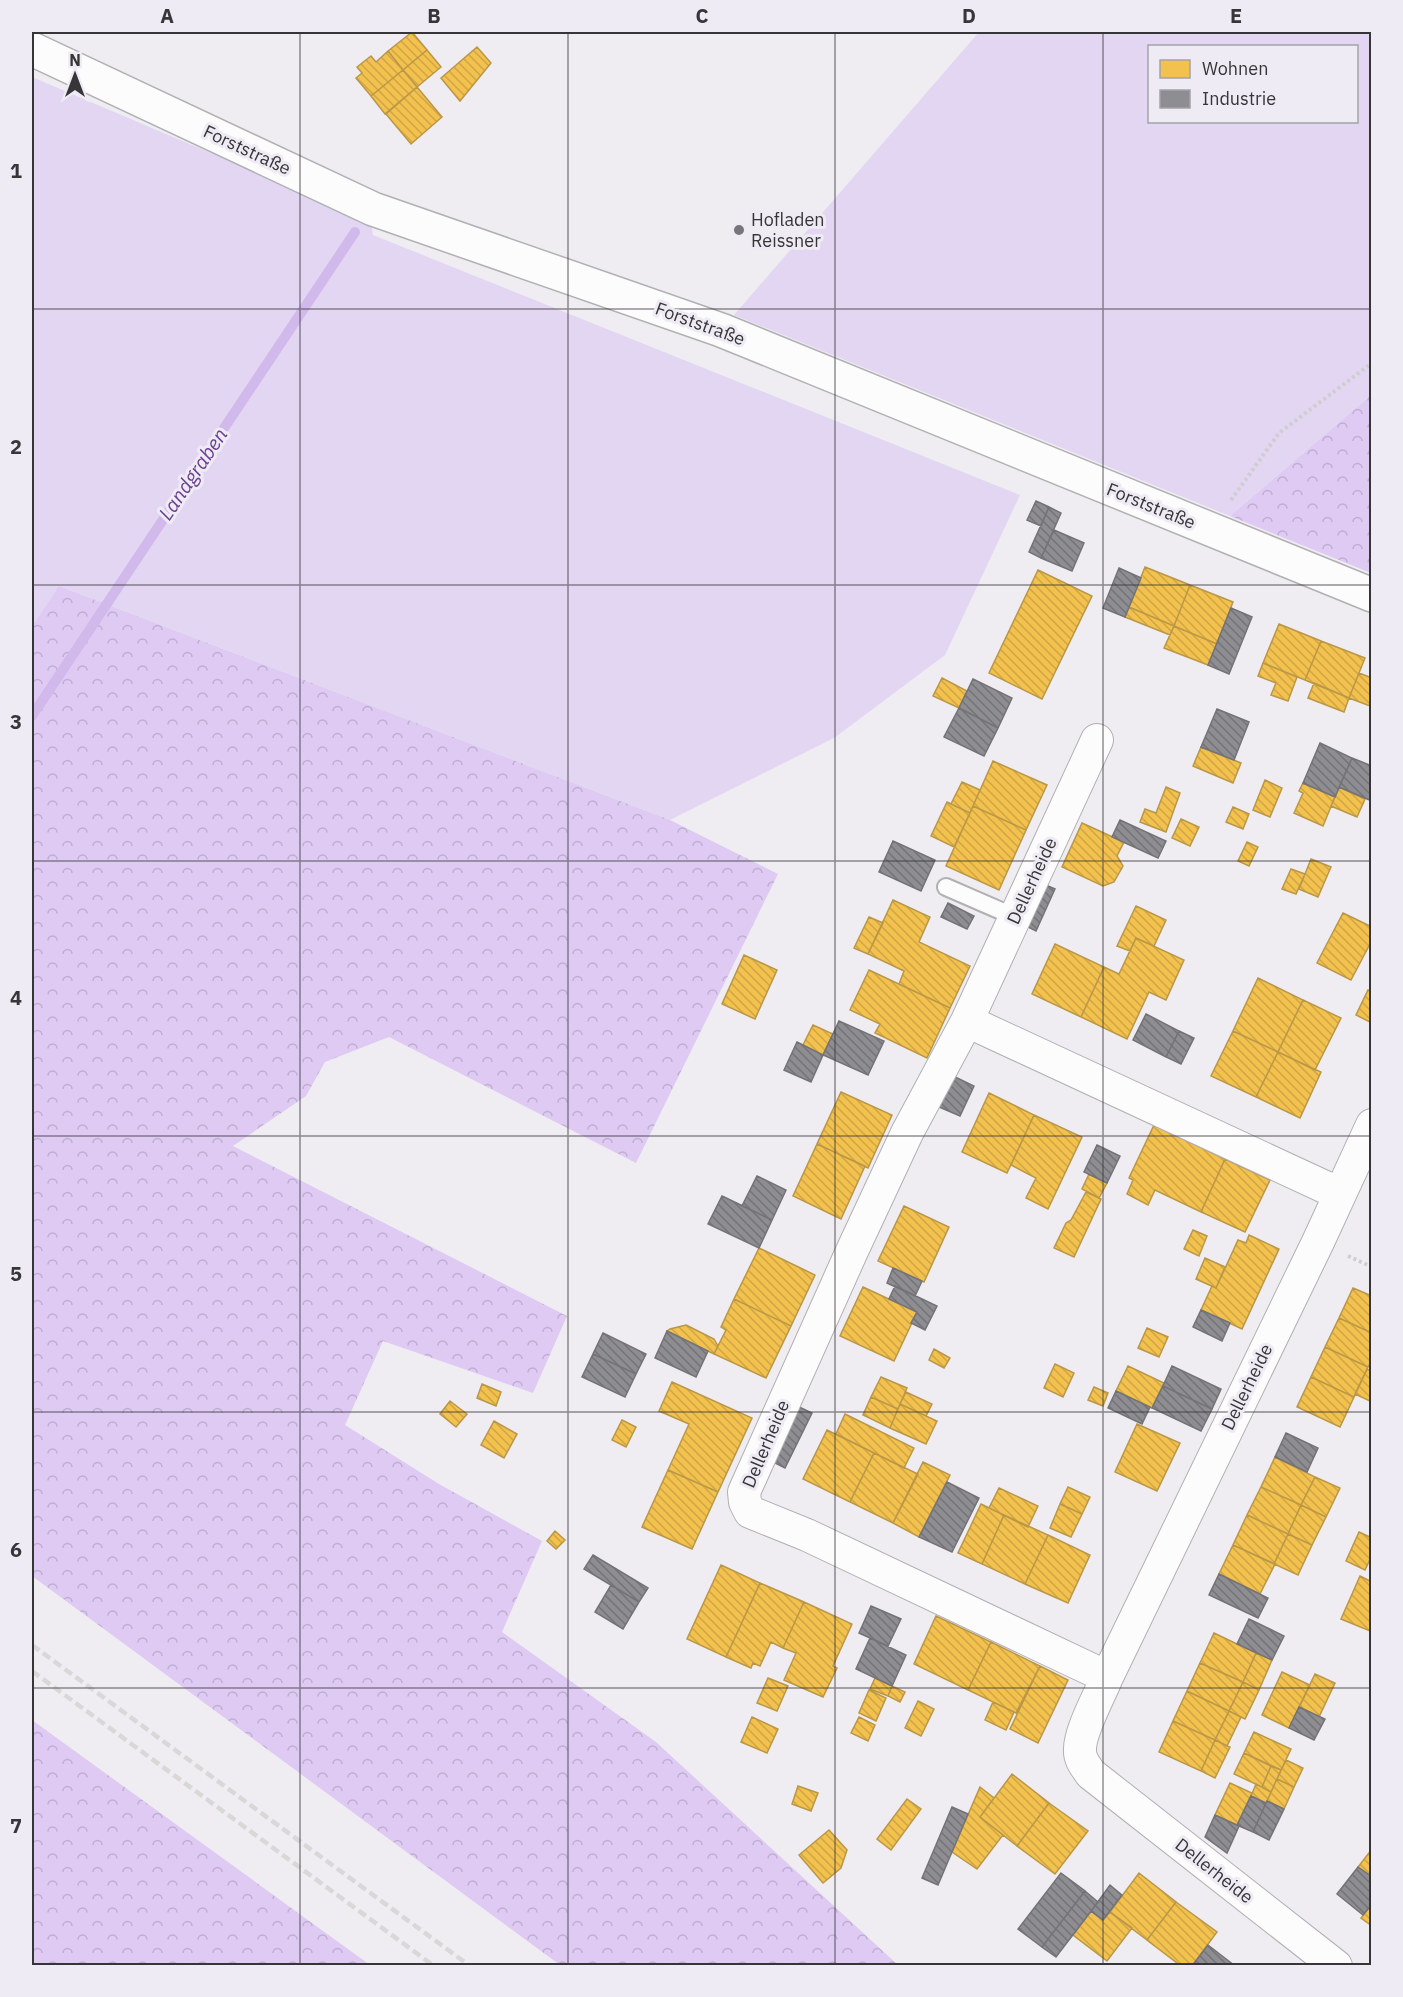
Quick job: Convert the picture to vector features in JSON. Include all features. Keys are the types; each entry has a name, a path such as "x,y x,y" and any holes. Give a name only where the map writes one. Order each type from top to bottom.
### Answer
{"street":[{"name":"Forststraße","path":"32,49 373,209 721,330 1371,595"},
{"name":"Dellerheide","path":"1097,740 967,1021 907,1133 744,1492 750,1512 807,1535 1107,1677"},
{"path":"967,1021 1340,1194"},
{"name":"Dellerheide","path":"1335,1965 1091,1774 1082,1762 1080,1750 1082,1737 1107,1677 1340,1194 1371,1125"}],"lane":[{"path":"946,887 1015,917"}],"path":[{"path":"1210,530 1279,433 1371,363"}],"shaded area":[{"path":"979,32 1371,32 1371,395 1230,516 734,315"},
{"path":"32,77 371,221 373,235 1020,495 945,655 834,738 670,820 59,586 32,626"}],"green space":[{"path":"1371,395 1371,573 1230,516"},
{"path":"59,586 670,820 778,874 636,1163 389,1037 325,1062 306,1096 233,1146 567,1316 533,1393 383,1341 345,1425 439,1484 542,1541 502,1632 656,1742 898,1965 560,1965 32,1576 32,626"},
{"path":"32,1720 370,1965 32,1965"}],"building: Wohnen":[{"path":"412,32 427,50 403,70 388,51"},
{"path":"477,47 491,63 460,101 441,78"},
{"path":"427,50 441,67 417,87 403,70"},
{"path":"388,51 403,70 371,96 356,78 362,73 357,67 371,56 376,62"},
{"path":"403,70 417,87 385,114 371,96"},
{"path":"417,87 442,117 411,144 386,114"},
{"path":"1145,567 1190,585 1174,626 1129,607"},
{"path":"1038,570 1092,596 1042,699 989,673"},
{"path":"1190,585 1233,602 1217,644 1174,626"},
{"path":"1129,607 1174,626 1170,635 1125,617"},
{"path":"1279,624 1321,641 1305,680 1263,663"},
{"path":"1174,626 1217,644 1208,665 1164,648"},
{"path":"1321,641 1365,658 1349,698 1305,680"},
{"path":"1263,663 1297,677 1288,701 1271,695 1276,683 1258,676"},
{"path":"1359,673 1372,678 1370,706 1349,698"},
{"path":"942,678 967,691 959,708 933,696"},
{"path":"1314,683 1349,698 1344,712 1308,698"},
{"path":"1201,747 1241,763 1233,783 1193,766"},
{"path":"993,761 1047,785 1026,830 973,806"},
{"path":"1265,780 1282,788 1270,817 1253,810"},
{"path":"962,782 980,790 970,813 951,804"},
{"path":"1303,783 1335,797 1323,826 1294,813 1303,793 1299,791"},
{"path":"1166,787 1180,793 1166,832 1140,822 1145,809 1156,813"},
{"path":"1339,787 1365,799 1357,817 1331,806"},
{"path":"947,802 970,813 954,847 931,836"},
{"path":"973,806 1026,830 999,890 946,866"},
{"path":"1233,807 1249,814 1243,829 1226,822"},
{"path":"1181,819 1199,827 1190,846 1172,838"},
{"path":"1082,823 1124,842 1117,856 1123,866 1114,882 1103,886 1062,867"},
{"path":"1247,842 1258,847 1249,866 1238,861"},
{"path":"1311,859 1331,867 1318,897 1299,889"},
{"path":"1291,869 1305,874 1296,894 1282,889"},
{"path":"893,900 930,917 919,942 970,966 950,1008 899,984 904,971 868,954"},
{"path":"1136,906 1166,920 1154,946 1136,938 1130,951 1117,946"},
{"path":"1343,913 1372,927 1372,940 1351,980 1317,963"},
{"path":"869,917 883,923 868,954 854,948"},
{"path":"1136,938 1184,960 1166,1000 1149,992 1127,1039 1081,1017 1104,967 1119,974"},
{"path":"1055,944 1104,967 1081,1017 1032,994"},
{"path":"744,955 777,970 755,1019 722,1004"},
{"path":"869,970 950,1008 927,1058 875,1033 880,1024 850,1010"},
{"path":"1258,978 1303,1000 1278,1052 1233,1031"},
{"path":"1368,990 1372,991 1372,1023 1356,1015"},
{"path":"1303,1000 1341,1018 1315,1070 1278,1052"},
{"path":"813,1025 833,1034 823,1055 803,1045"},
{"path":"1233,1031 1278,1052 1256,1097 1211,1076"},
{"path":"1278,1052 1321,1072 1300,1118 1256,1097"},
{"path":"841,1092 892,1115 868,1168 817,1144"},
{"path":"989,1093 1034,1115 1007,1173 962,1152"},
{"path":"1034,1115 1082,1137 1048,1209 1026,1198 1036,1178 1011,1165"},
{"path":"1154,1125 1225,1159 1201,1212 1155,1190 1148,1205 1127,1194 1133,1180 1129,1178"},
{"path":"817,1144 865,1166 841,1219 793,1196"},
{"path":"1225,1159 1270,1180 1245,1232 1201,1212"},
{"path":"1089,1174 1107,1183 1099,1198 1082,1189"},
{"path":"1086,1192 1101,1199 1074,1257 1054,1248 1066,1223 1071,1220"},
{"path":"904,1206 949,1227 924,1282 878,1261"},
{"path":"1193,1230 1207,1236 1199,1256 1184,1249"},
{"path":"1249,1235 1279,1249 1242,1329 1201,1310 1212,1286 1216,1288 1238,1240 1246,1243"},
{"path":"759,1248 815,1275 791,1326 734,1299"},
{"path":"1205,1258 1225,1267 1216,1288 1196,1279"},
{"path":"863,1287 917,1312 894,1361 840,1336"},
{"path":"1353,1288 1372,1296 1372,1333 1339,1318"},
{"path":"734,1299 791,1326 766,1378 714,1354 726,1330 721,1327"},
{"path":"1339,1318 1372,1333 1372,1360 1368,1367 1325,1347"},
{"path":"686,1325 714,1339 718,1346 714,1354 667,1331"},
{"path":"1147,1328 1168,1337 1159,1357 1138,1348"},
{"path":"1325,1347 1368,1367 1354,1397 1311,1377"},
{"path":"934,1349 950,1358 944,1368 929,1360"},
{"path":"1055,1364 1074,1373 1063,1397 1044,1388"},
{"path":"1128,1366 1164,1383 1152,1408 1116,1391"},
{"path":"1367,1369 1372,1371 1372,1402 1355,1394"},
{"path":"881,1377 907,1388 898,1409 871,1397"},
{"path":"1311,1377 1354,1397 1340,1427 1297,1407"},
{"path":"672,1382 752,1418 718,1492 668,1470 689,1424 659,1411"},
{"path":"482,1384 501,1392 496,1406 477,1398"},
{"path":"1094,1387 1108,1393 1103,1406 1088,1400"},
{"path":"906,1392 932,1404 926,1416 900,1404"},
{"path":"871,1397 898,1409 890,1428 863,1415"},
{"path":"450,1401 467,1414 456,1427 440,1414"},
{"path":"900,1404 937,1421 926,1444 890,1428"},
{"path":"845,1414 914,1448 904,1468 836,1434"},
{"path":"622,1420 636,1427 626,1447 612,1440"},
{"path":"494,1421 517,1434 504,1458 481,1445"},
{"path":"1137,1424 1180,1443 1157,1491 1115,1472"},
{"path":"827,1430 874,1453 850,1502 803,1479"},
{"path":"874,1453 918,1474 893,1523 850,1502"},
{"path":"1275,1457 1315,1477 1301,1505 1261,1487"},
{"path":"923,1462 950,1475 919,1537 893,1523"},
{"path":"668,1470 718,1492 692,1549 642,1527"},
{"path":"1315,1477 1340,1488 1326,1517 1301,1505"},
{"path":"1068,1487 1090,1497 1082,1514 1060,1504"},
{"path":"1261,1487 1301,1505 1288,1534 1247,1515"},
{"path":"999,1488 1038,1506 1028,1527 989,1508"},
{"path":"981,1504 1004,1515 982,1564 958,1553"},
{"path":"1060,1504 1082,1514 1071,1537 1050,1528"},
{"path":"1301,1505 1326,1517 1312,1545 1288,1534"},
{"path":"1004,1515 1048,1535 1025,1584 982,1564"},
{"path":"1247,1515 1288,1534 1274,1564 1233,1545"},
{"path":"555,1531 565,1540 556,1549 547,1541"},
{"path":"1359,1532 1372,1538 1372,1555 1365,1570 1346,1561"},
{"path":"1288,1534 1312,1545 1298,1575 1274,1564"},
{"path":"1048,1535 1090,1555 1068,1603 1025,1584"},
{"path":"1233,1545 1275,1564 1260,1594 1219,1574"},
{"path":"721,1565 760,1583 726,1657 687,1639"},
{"path":"1360,1576 1372,1582 1370,1631 1341,1619"},
{"path":"760,1583 804,1602 783,1648 771,1642 760,1666 753,1663 751,1668 726,1657"},
{"path":"804,1602 852,1624 833,1666 837,1668 823,1697 784,1680 796,1653 783,1648"},
{"path":"936,1616 991,1642 968,1690 914,1664"},
{"path":"1214,1633 1256,1653 1243,1682 1200,1663"},
{"path":"991,1642 1040,1666 1016,1713 968,1690"},
{"path":"1256,1653 1272,1660 1259,1690 1243,1682"},
{"path":"1200,1663 1243,1682 1229,1711 1187,1691"},
{"path":"1040,1666 1068,1680 1038,1743 1010,1729"},
{"path":"1282,1672 1310,1685 1289,1728 1262,1715"},
{"path":"1315,1674 1335,1683 1319,1717 1299,1707"},
{"path":"768,1678 788,1686 777,1711 757,1703"},
{"path":"875,1678 892,1686 888,1696 870,1689"},
{"path":"1243,1682 1259,1690 1245,1719 1229,1711"},
{"path":"892,1686 905,1692 900,1702 888,1696"},
{"path":"869,1690 886,1698 876,1721 859,1713"},
{"path":"1187,1691 1229,1711 1215,1740 1173,1721"},
{"path":"918,1701 934,1709 921,1736 905,1728"},
{"path":"993,1702 1014,1712 1006,1730 985,1720"},
{"path":"1229,1711 1241,1717 1227,1746 1215,1740"},
{"path":"752,1717 778,1729 767,1753 741,1742"},
{"path":"859,1717 875,1725 868,1741 851,1733"},
{"path":"1173,1721 1215,1740 1201,1771 1159,1752"},
{"path":"1254,1732 1291,1749 1281,1770 1244,1753"},
{"path":"1215,1740 1230,1747 1215,1778 1201,1771"},
{"path":"1244,1753 1271,1766 1262,1787 1234,1774"},
{"path":"1286,1760 1303,1768 1294,1787 1277,1779"},
{"path":"1271,1766 1281,1770 1271,1792 1262,1787"},
{"path":"1012,1774 1049,1803 1017,1846 980,1817"},
{"path":"1277,1779 1294,1787 1284,1809 1267,1801"},
{"path":"1230,1783 1252,1793 1237,1825 1215,1815"},
{"path":"1256,1784 1271,1792 1266,1803 1251,1796"},
{"path":"798,1786 818,1793 811,1811 792,1804"},
{"path":"980,1787 994,1798 980,1817 1003,1835 977,1869 952,1852"},
{"path":"907,1799 921,1809 891,1850 877,1839"},
{"path":"1049,1803 1088,1831 1055,1874 1017,1846"},
{"path":"829,1830 847,1850 841,1868 823,1883 799,1855"},
{"path":"1372,1849 1372,1872 1369,1875 1358,1867"},
{"path":"1139,1873 1176,1902 1147,1940 1110,1912"},
{"path":"1176,1902 1217,1932 1192,1966 1181,1966 1147,1940"},
{"path":"1372,1904 1372,1926 1361,1918"},
{"path":"1091,1911 1103,1920 1110,1912 1132,1928 1107,1961 1073,1935"}],"building: Industrie":[{"path":"1036,501 1049,507 1041,526 1027,520"},
{"path":"1049,507 1061,513 1041,558 1029,552"},
{"path":"1054,530 1084,543 1072,571 1041,558"},
{"path":"1119,568 1141,578 1125,617 1103,608"},
{"path":"1231,608 1252,617 1229,674 1208,665"},
{"path":"973,679 1012,698 998,728 959,708"},
{"path":"959,708 998,728 984,756 944,737"},
{"path":"1217,709 1249,722 1234,760 1201,747"},
{"path":"1320,743 1352,758 1335,797 1303,783"},
{"path":"1352,758 1372,766 1372,801 1339,787"},
{"path":"1120,820 1166,841 1158,858 1112,837"},
{"path":"893,841 935,860 921,891 879,872"},
{"path":"1041,883 1055,889 1036,931 1022,924"},
{"path":"948,903 974,916 967,929 941,917"},
{"path":"1146,1014 1179,1031 1166,1057 1133,1040"},
{"path":"839,1021 884,1041 868,1075 823,1055"},
{"path":"1179,1031 1194,1038 1181,1064 1166,1057"},
{"path":"797,1042 823,1055 811,1082 784,1070"},
{"path":"951,1075 974,1086 960,1116 937,1106"},
{"path":"1097,1145 1120,1156 1107,1183 1084,1172"},
{"path":"757,1176 786,1190 772,1220 742,1206"},
{"path":"722,1196 772,1220 759,1248 708,1224"},
{"path":"893,1268 922,1281 915,1296 887,1283"},
{"path":"895,1286 937,1306 925,1330 911,1323 917,1312 889,1299"},
{"path":"1201,1310 1230,1323 1222,1341 1193,1327"},
{"path":"667,1331 708,1351 696,1377 655,1358"},
{"path":"603,1333 646,1354 636,1374 593,1354"},
{"path":"593,1354 636,1374 625,1397 582,1377"},
{"path":"1172,1366 1221,1389 1212,1409 1163,1386"},
{"path":"1163,1386 1212,1409 1201,1431 1152,1408"},
{"path":"1116,1391 1150,1407 1142,1424 1108,1408"},
{"path":"795,1405 812,1413 785,1468 769,1460"},
{"path":"1286,1433 1318,1448 1307,1472 1275,1457"},
{"path":"947,1482 979,1498 952,1552 919,1537"},
{"path":"593,1555 648,1588 639,1602 584,1569"},
{"path":"1219,1574 1268,1598 1258,1618 1209,1595"},
{"path":"611,1585 639,1602 623,1629 595,1612"},
{"path":"871,1606 901,1619 888,1646 859,1633"},
{"path":"1249,1619 1284,1636 1272,1660 1237,1644"},
{"path":"870,1638 906,1655 892,1686 856,1669"},
{"path":"1299,1707 1325,1719 1314,1740 1289,1728"},
{"path":"1251,1796 1266,1803 1253,1832 1237,1825"},
{"path":"1267,1801 1284,1809 1269,1840 1253,1832"},
{"path":"952,1807 968,1814 938,1885 922,1878"},
{"path":"1215,1815 1239,1826 1227,1853 1205,1837"},
{"path":"1358,1867 1372,1877 1372,1904 1363,1915 1337,1894"},
{"path":"1061,1873 1085,1891 1042,1947 1018,1929"},
{"path":"1110,1885 1122,1895 1103,1920 1091,1911"},
{"path":"1085,1891 1098,1902 1056,1957 1042,1947"},
{"path":"1208,1945 1234,1965 1234,1966 1192,1966"}],"waterway":[{"name":"Landgraben","path":"32,716 355,232"}],"railway":[{"path":"32,1645 470,1966"},
{"path":"32,1671 434,1966"}],"place":[{"name":"Hofladen Reissner","path":"739,230"}]}
